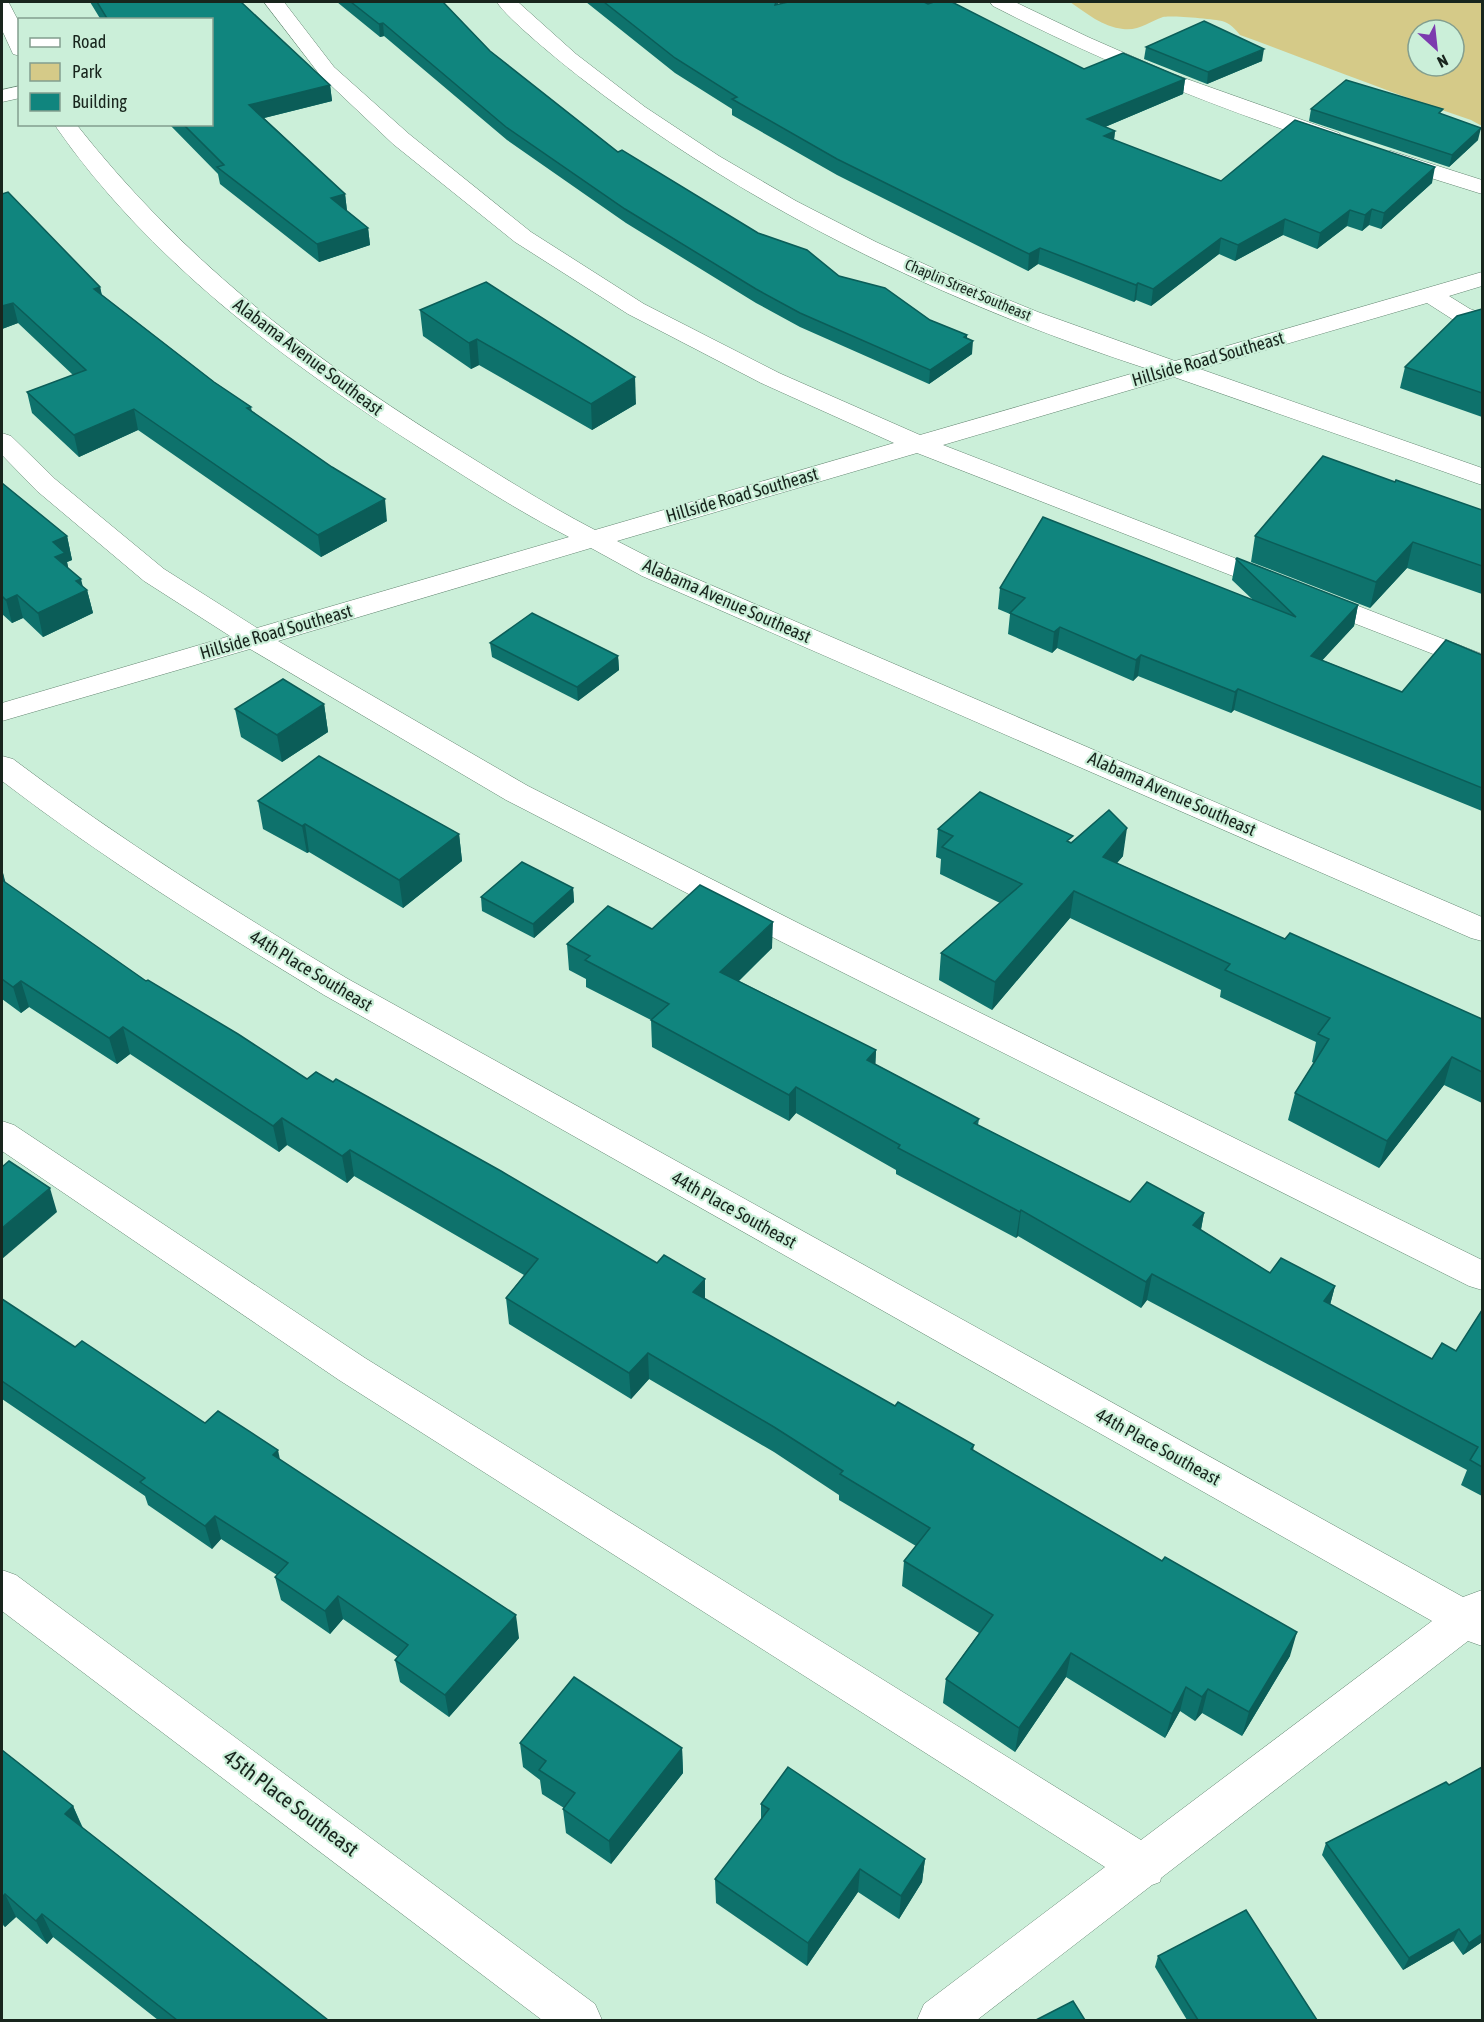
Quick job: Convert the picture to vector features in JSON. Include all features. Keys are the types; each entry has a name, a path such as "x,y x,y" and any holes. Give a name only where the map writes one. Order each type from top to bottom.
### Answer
{"street":[{"path":"274,2 327,71 401,139 523,237 646,315 770,378 918,444 1482,664"},
{"name":"Chaplin Street Southeast","path":"507,2 569,60 617,97 708,157 787,203 869,245 980,296 1110,348 1175,368 1482,477"},
{"path":"1000,2 1054,30 1142,70 1270,119 1348,144"},
{"path":"2,7 18,45"},
{"path":"2,96 18,92"},
{"name":"Alabama Avenue Southeast","path":"66,126 99,169 142,217 198,270 263,326 338,382 423,439 553,518 652,570 1482,930"},
{"path":"1370,151 1482,187"},
{"name":"Hillside Road Southeast","path":"2,712 1482,279"},
{"path":"1429,294 1461,314 1482,321"},
{"path":"2,441 46,485 154,575 253,639 517,793 793,934 1482,1276"},
{"name":"44th Place Southeast","path":"2,766 121,852 223,919 336,987 1477,1618"},
{"path":"2,1134 352,1369 1144,1867"},
{"name":"45th Place Southeast","path":"2,1588 579,2020"},
{"path":"940,2020 1477,1618"}],"green space":[{"path":"1070,2 1482,2 1482,126 1240,35 1234,28 1222,21 1163,17 1139,27 1123,29 1089,15"}],"building":[{"path":"97,2 241,2 330,85 249,105 345,194 331,198 368,228 317,244 217,167 224,165 185,126 213,126 213,18 107,18"},
{"path":"351,2 443,2 490,51 618,152 622,150 758,233 807,250 839,276 885,288 930,320 967,335 964,337 973,341 930,370 800,313 756,289 625,209 506,127 383,23 379,24"},
{"path":"604,2 776,2 775,5 788,2 924,2 928,4 952,2 1084,69 1123,53 1185,79 1087,119 1115,131 1104,136 1221,181 1295,120 1435,167 1384,213 1372,209 1365,215 1350,210 1320,233 1285,219 1238,245 1221,238 1153,289 1138,283 1136,285 1040,248 1029,254 837,159 732,99 737,97 675,58"},
{"path":"1204,21 1264,49 1208,72 1146,47"},
{"path":"1346,80 1443,109 1439,113 1481,128 1452,155 1311,109"},
{"path":"8,192 100,287 94,289 214,382 251,407 247,408 332,467 385,499 318,535 134,409 74,435 27,392 86,370 13,303 2,306 2,194"},
{"path":"486,282 635,377 591,404 477,339 469,343 420,310"},
{"path":"1482,309 1482,393 1405,367 1457,316"},
{"path":"1323,456 1482,510 1482,566 1413,542 1376,582 1255,536"},
{"path":"2,483 67,536 53,542 65,553 55,557 81,579 76,581 87,590 38,613 17,595 6,600 2,596"},
{"path":"1043,517 1296,617 1236,559 1358,605 1311,656 1402,692 1446,640 1482,655 1482,788 1238,689 1235,692 1141,655 1136,660 1060,627 1054,632 1010,613 1025,598 1000,588"},
{"path":"532,613 618,656 577,687 490,643"},
{"path":"283,679 324,704 277,735 235,709"},
{"path":"319,756 459,834 399,880 305,824 302,826 258,801"},
{"path":"980,792 1073,836 1067,841 1071,843 1109,810 1127,828 1103,857 1285,939 1290,933 1482,1019 1482,1072 1452,1057 1387,1141 1295,1093 1329,1039 1318,1034 1330,1018 1225,970 1230,964 1074,891 995,982 941,953 1022,884 942,847 953,836 938,829"},
{"path":"522,862 573,888 533,924 481,897"},
{"path":"2,880 146,981 148,980 238,1034 307,1079 316,1072 333,1082 336,1079 501,1171 657,1263 664,1255 705,1279 693,1292 895,1406 898,1402 974,1445 971,1449 1162,1561 1165,1557 1297,1632 1249,1712 1208,1689 1202,1697 1186,1687 1172,1714 1071,1653 1019,1728 946,1679 993,1615 904,1561 930,1528 840,1474 843,1471 774,1427 648,1353 629,1373 506,1298 538,1259 350,1150 342,1156 282,1118 273,1126 123,1027 109,1038 21,981 13,987 2,979"},
{"path":"700,885 773,922 720,972 876,1050 867,1060 979,1119 974,1123 1130,1202 1147,1182 1204,1213 1193,1225 1270,1273 1281,1258 1335,1286 1324,1301 1432,1359 1442,1343 1456,1351 1482,1310 1482,1467 1470,1460 1478,1447 1152,1274 1146,1282 1021,1210 1020,1212 898,1148 900,1145 796,1087 789,1095 651,1020 669,1004 585,960 590,956 567,944 608,906 652,929"},
{"path":"9,1161 50,1188 2,1228 2,1167"},
{"path":"2,1299 75,1347 82,1341 205,1423 218,1411 278,1450 273,1455 516,1615 445,1695 395,1660 408,1645 338,1596 325,1611 275,1577 288,1563 215,1516 205,1526 140,1482 145,1478 2,1381"},
{"path":"574,1677 682,1748 609,1841 563,1809 575,1793 539,1770 546,1761 520,1743"},
{"path":"2,1750 73,1806 65,1814 328,2020 177,2020 42,1914 36,1921 5,1894 2,1897"},
{"path":"788,1767 925,1859 901,1896 860,1869 808,1943 715,1879 769,1809 761,1804"},
{"path":"1482,1767 1482,1934 1469,1943 1459,1929 1409,1958 1326,1843 1446,1782 1449,1785"},
{"path":"1246,1910 1317,2020 1198,2020 1158,1956"},
{"path":"1073,2001 1085,2020 1036,2020"}]}
